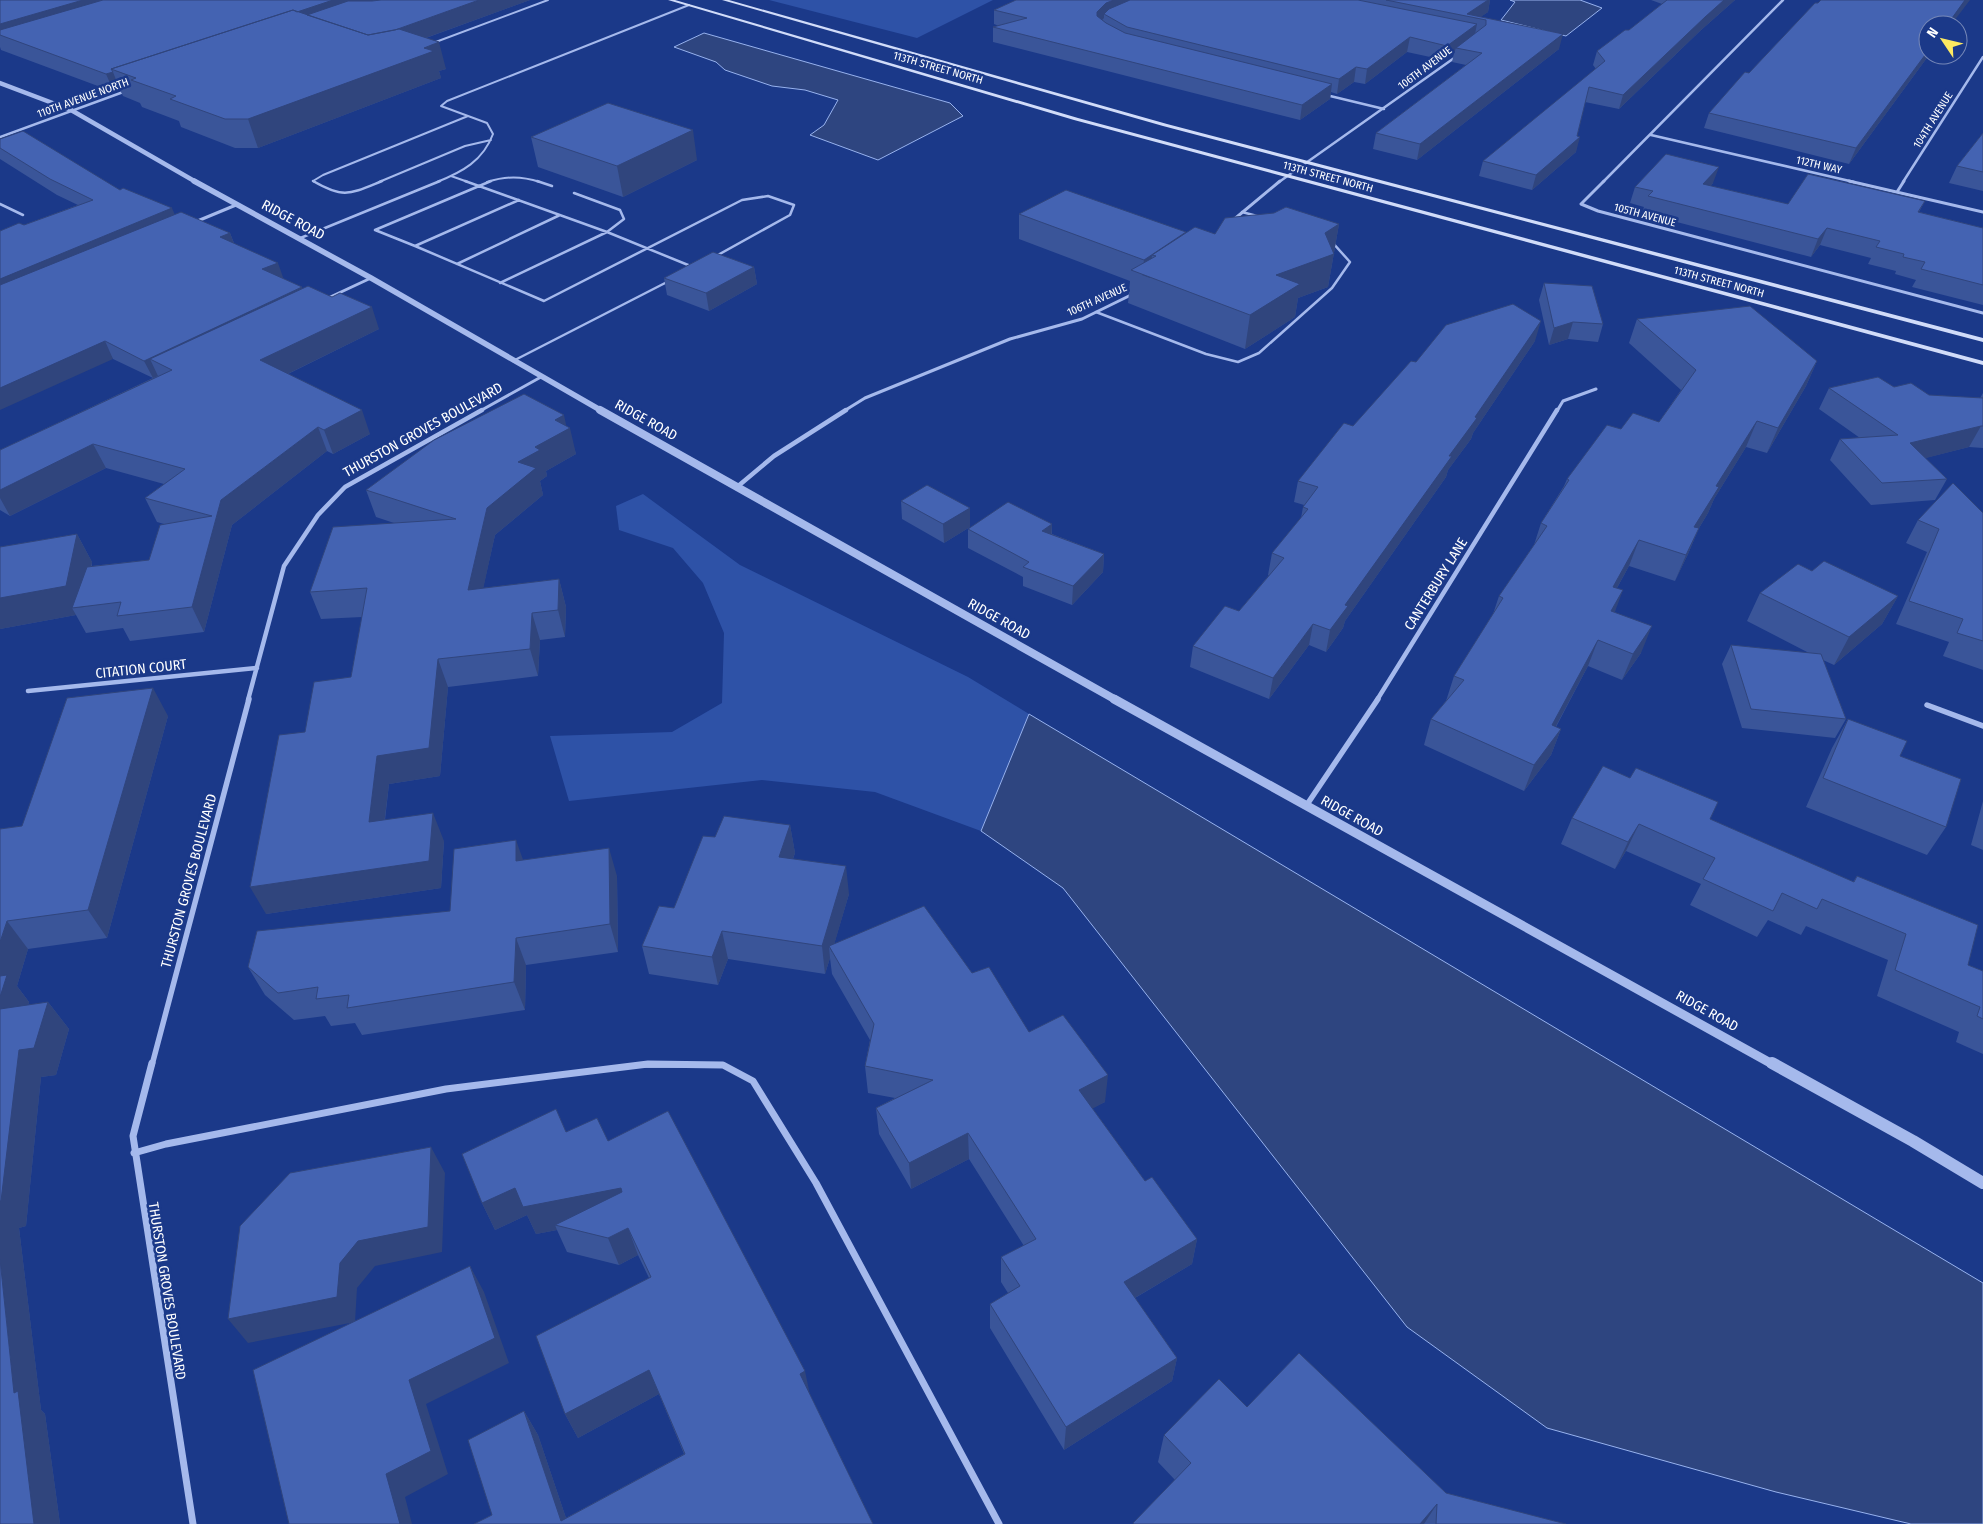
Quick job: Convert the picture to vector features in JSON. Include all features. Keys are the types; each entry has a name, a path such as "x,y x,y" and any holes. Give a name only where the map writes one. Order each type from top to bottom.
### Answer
{"main road":[{"name":"113TH STREET NORTH","path":"670,0 1076,119 1983,364"},
{"name":"113TH STREET NORTH","path":"724,0 1063,97 1983,340"}],"street":[{"name":"105TH AVENUE","path":"1783,0 1651,135 1580,204 1607,214 1983,313"},
{"name":"106TH AVENUE","path":"1228,224 1286,176 1384,109 1459,54"},
{"name":"104TH AVENUE","path":"1897,192 1983,57"},
{"name":"RIDGE ROAD","path":"0,83 71,110 236,205 371,278 737,488 1305,806 1878,1122 1983,1183"},
{"name":"110TH AVENUE NORTH","path":"0,137 127,91"},
{"path":"1317,92 1384,109"},
{"name":"112TH WAY","path":"1651,135 1983,212"},
{"path":"191,224 236,205"},
{"path":"322,302 371,278"},
{"name":"106TH AVENUE","path":"737,488 774,456 865,398 1010,339 1082,319 1140,290"},
{"name":"THURSTON GROVES BOULEVARD","path":"193,1524 134,1153 133,1136 284,566 303,533 322,508 345,487 541,377"},
{"name":"CANTERBURY LANE","path":"1305,806 1355,736 1563,401 1596,389"},
{"name":"CITATION COURT","path":"28,691 256,668"},
{"path":"1927,705 1983,726"},
{"path":"134,1153 166,1144 446,1089 648,1064 723,1066 744,1074 753,1081 816,1183 998,1524"}],"lane":[{"path":"429,44 548,0"},
{"path":"298,239 451,176 470,167 486,154 493,134 487,123 441,106 447,101 689,5"},
{"path":"468,116 323,175 313,181 338,194 354,194 465,146 491,140"},
{"path":"451,176 607,232 695,268 687,272"},
{"path":"552,186 526,176 504,177 477,185 375,230 544,301 742,200 766,195 783,198 794,205 790,215 712,258"},
{"path":"500,283 607,232 624,219 620,210 574,193"},
{"path":"415,246 519,200"},
{"path":"0,204 23,215"},
{"path":"1242,212 1260,217"},
{"path":"457,264 560,215"},
{"path":"1096,312 1206,354 1238,362 1259,353 1332,288 1350,262 1331,240"},
{"path":"513,361 670,281"}],"shaded area":[{"path":"769,0 993,0 917,38"},
{"path":"1510,0 1580,0 1602,8 1566,36 1501,20 1515,2"},
{"path":"704,33 950,103 963,116 878,160 810,135 824,125 838,100 805,90 772,86 725,70 716,62 674,47"},
{"path":"643,494 740,565 968,677 1029,714 981,831 875,792 762,780 569,801 550,736 672,732 722,703 724,633 703,583 673,548 619,530 616,506"},
{"path":"1029,714 1983,1283 1983,1524 1911,1524 1776,1492 1547,1428 1407,1327 1063,888 981,831"}],"building":[{"path":"0,0 83,0 0,24"},
{"path":"103,0 333,0 297,12 293,10 111,69 113,72 106,74 0,35 0,30"},
{"path":"479,0 395,30 368,35 307,15 348,1"},
{"path":"1016,0 1114,0 1106,3 1097,12 1097,16 1125,33 1332,84 1302,105 993,27 1027,18 994,10"},
{"path":"1130,0 1358,0 1477,24 1447,46 1410,37 1367,69 1356,67 1339,79 1127,27 1104,14 1109,9"},
{"path":"1386,0 1488,0 1467,14 1563,34 1420,144 1376,133 1482,53 1456,48 1486,25 1486,20"},
{"path":"1667,0 1724,0 1623,95 1589,87 1577,136 1580,137 1536,175 1483,161 1605,61 1597,51 1625,30 1629,30"},
{"path":"1821,0 1965,0 1954,15 1918,15 1918,64 1856,148 1709,113 1745,72 1749,73 1815,3"},
{"path":"293,10 368,35 399,29 439,42 424,48 434,51 248,119 225,119 170,99 176,96 131,80 136,78 111,69"},
{"path":"608,103 693,130 617,166 531,137"},
{"path":"23,131 120,190 123,188 172,208 0,279 0,231 19,223 24,225 93,200 50,179 0,148 0,139"},
{"path":"1983,133 1983,172 1957,166"},
{"path":"1666,154 1719,167 1703,184 1788,204 1808,174 1925,201 1918,212 1983,228 1983,285 1921,269 1925,262 1903,257 1904,254 1876,247 1880,241 1827,228 1818,239 1648,196 1653,191 1635,187"},
{"path":"1066,190 1186,232 1144,260 1019,214"},
{"path":"1286,207 1339,224 1325,233 1334,254 1276,275 1300,284 1250,315 1131,270 1156,256 1152,255 1195,227 1215,234 1225,218 1274,213"},
{"path":"181,212 230,233 220,237 278,263 262,269 302,287 144,361 105,341 0,388 0,285"},
{"path":"713,252 754,267 706,293 664,278"},
{"path":"1544,283 1592,286 1603,324 1573,322 1554,328"},
{"path":"308,286 332,297 340,293 372,307 260,360 362,410 324,430 318,427 221,500 192,607 117,616 121,602 72,608 87,567 149,560 160,525 212,516 145,498 185,469 93,444 0,490 0,450 172,370 150,359"},
{"path":"1513,304 1541,321 1475,417 1477,418 1449,456 1452,456 1345,605 1348,606 1330,630 1313,624 1273,678 1193,646 1225,606 1239,611 1284,558 1272,553 1308,509 1303,507 1318,487 1298,481 1344,423 1353,426 1411,361 1416,362 1446,325"},
{"path":"1750,306 1817,361 1778,428 1757,421 1716,486 1719,487 1694,527 1699,528 1686,555 1639,540 1613,587 1623,590 1611,611 1652,626 1633,654 1598,640 1552,725 1561,729 1534,765 1431,719 1464,680 1454,676 1503,598 1499,596 1547,526 1541,523 1569,480 1567,479 1607,425 1621,429 1633,413 1659,422 1696,370 1637,319"},
{"path":"1878,377 1894,387 1911,383 1929,395 1983,398 1983,426 1910,443 1947,479 1882,483 1840,439 1898,435 1829,388"},
{"path":"524,394 564,415 555,420 570,428 535,447 540,450 518,462 536,468 487,508 468,590 559,579 558,610 532,613 530,649 438,659 429,748 377,756 369,822 433,813 429,861 250,887 279,735 305,732 314,682 351,677 367,588 310,592 333,527 456,519 366,490 434,440"},
{"path":"1953,483 1983,513 1983,641 1957,633 1963,619 1909,601 1939,529 1918,520"},
{"path":"927,485 970,508 943,524 901,501"},
{"path":"1008,502 1052,524 1042,531 1104,554 1073,586 1023,567 1029,562 968,529"},
{"path":"77,534 66,586 0,598 0,547"},
{"path":"1824,561 1898,596 1849,637 1760,593 1798,564 1812,571"},
{"path":"1731,645 1821,654 1846,719 1751,709"},
{"path":"153,688 88,910 7,921 0,942 0,829 22,826 67,698"},
{"path":"1848,719 1907,741 1900,756 1961,779 1946,827 1823,778"},
{"path":"1603,766 1630,778 1636,768 1718,802 1710,819 1854,882 1857,876 1978,925 1968,965 1983,971 1983,1019 1977,1016 1980,1007 1895,970 1906,934 1822,899 1817,909 1782,893 1773,911 1703,879 1715,858 1639,824 1628,842 1572,818"},
{"path":"724,816 790,825 779,857 846,866 822,946 722,931 712,957 642,946 659,906 674,908 703,836 715,837"},
{"path":"516,840 516,861 609,848 610,924 516,938 514,982 347,1008 349,995 316,999 318,987 278,993 248,967 257,931 450,911 454,849"},
{"path":"924,906 972,973 989,967 1029,1032 1063,1015 1108,1075 1079,1090 1145,1181 1152,1177 1197,1239 1124,1282 1177,1358 1066,1427 990,1304 1020,1286 1001,1257 1036,1239 968,1133 909,1163 876,1108 933,1080 865,1066 874,1024 829,946"},
{"path":"7,975 0,997 0,976"},
{"path":"48,1002 34,1048 19,1050 0,1201 0,1009"},
{"path":"556,1109 566,1132 597,1118 608,1141 668,1111 805,1371 800,1374 873,1524 474,1524 492,1515 468,1440 524,1411 561,1521 685,1454 649,1370 565,1414 536,1336 651,1277 628,1228 608,1238 555,1225 622,1192 621,1188 523,1207 515,1188 482,1203 462,1154"},
{"path":"431,1147 428,1227 358,1241 340,1263 337,1297 228,1319 240,1226 290,1173"},
{"path":"0,1259 14,1393 18,1391 34,1524 0,1524"},
{"path":"470,1266 495,1338 409,1380 431,1451 386,1474 400,1524 289,1524 253,1370"},
{"path":"1299,1353 1446,1493 1566,1524 1436,1524 1437,1504 1420,1524 1134,1524 1191,1463 1164,1435 1219,1379 1247,1407"}]}
